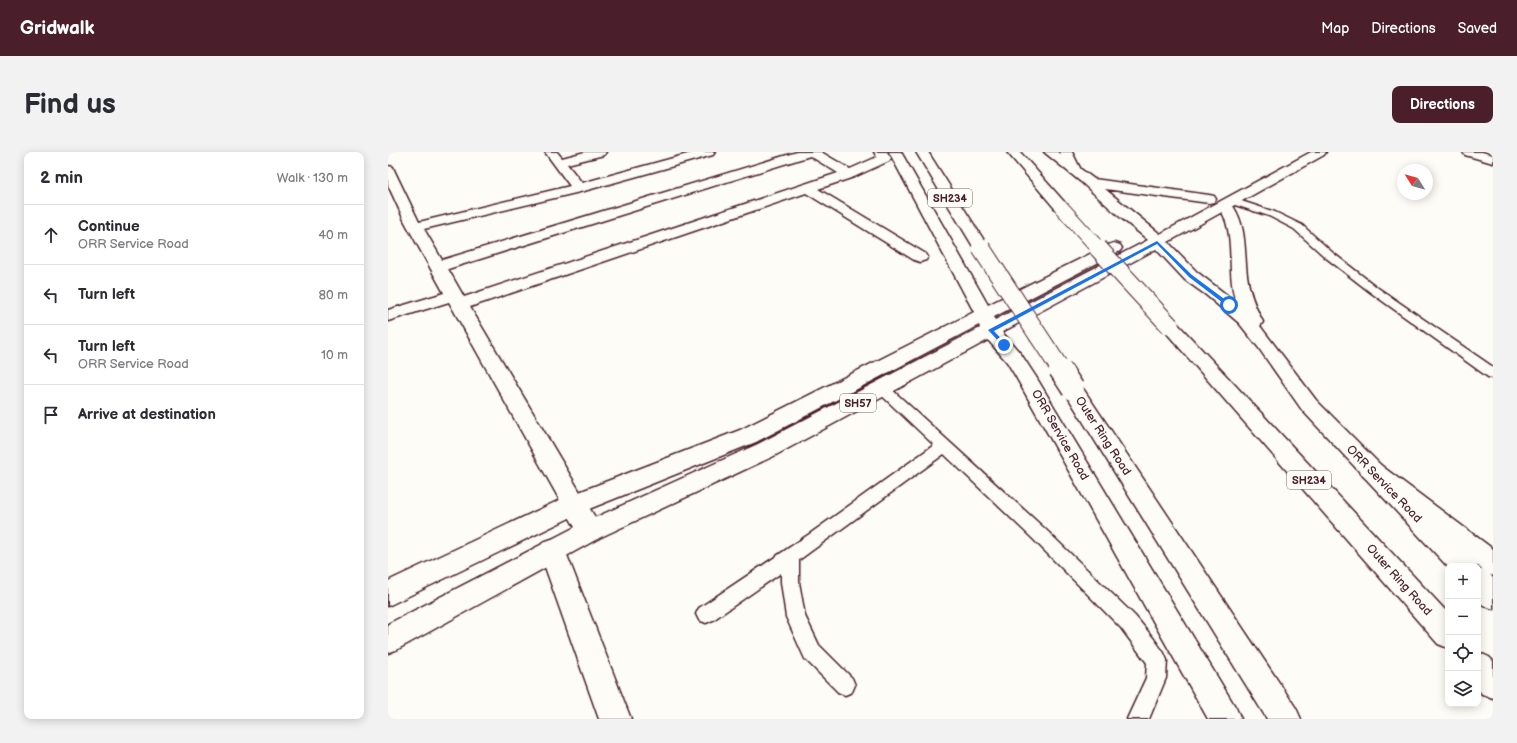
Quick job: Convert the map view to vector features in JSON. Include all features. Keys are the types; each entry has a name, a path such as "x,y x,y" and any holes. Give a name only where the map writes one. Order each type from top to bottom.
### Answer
{"main road":[{"path":"555,157 600,152"},
{"path":"415,227 579,188 709,152"},
{"path":"438,267 811,152 849,174"},
{"path":"388,316 457,300 849,174 885,158 880,152"},
{"name":"ORR Service Road","path":"895,152 987,322 1022,371 1225,719"},
{"name":"Outer Ring Road","path":"922,152 979,245 1285,719"},
{"name":"Outer Ring Road","path":"1012,152 1445,631"},
{"name":"ORR Service Road","path":"1050,152 1075,170 1152,236 1190,276 1212,291 1245,319 1265,343 1309,405 1461,563"},
{"path":"1066,152 1075,170"},
{"name":"SH57","path":"1222,202 1296,152"},
{"name":"SH57","path":"388,594 574,504 748,436 987,322 1152,236 1320,152"},
{"path":"1469,152 1493,159"},
{"path":"555,157 579,188"},
{"path":"388,170 415,227 590,531"},
{"path":"1092,184 1222,202 1230,211 1236,232 1239,283 1244,301 1265,343"},
{"path":"807,188 920,257"},
{"name":"SH57","path":"388,639 552,550 766,450 883,389 987,322"},
{"path":"1371,470 1493,564"},
{"path":"552,550 615,719"},
{"path":"1481,584 1493,596"},
{"path":"1481,670 1493,683"}],"lane":[{"path":"1222,202 1278,216 1298,227 1329,255 1374,290 1493,374"},
{"path":"883,389 1038,533 1128,622 1147,646 1156,660 1156,678 1138,719"},
{"path":"706,614 944,446"},
{"path":"790,556 790,582 796,617 812,652 845,685"}],"route":[{"path":"1004,345 990,330 1157,242 1190,276 1229,305"}]}
